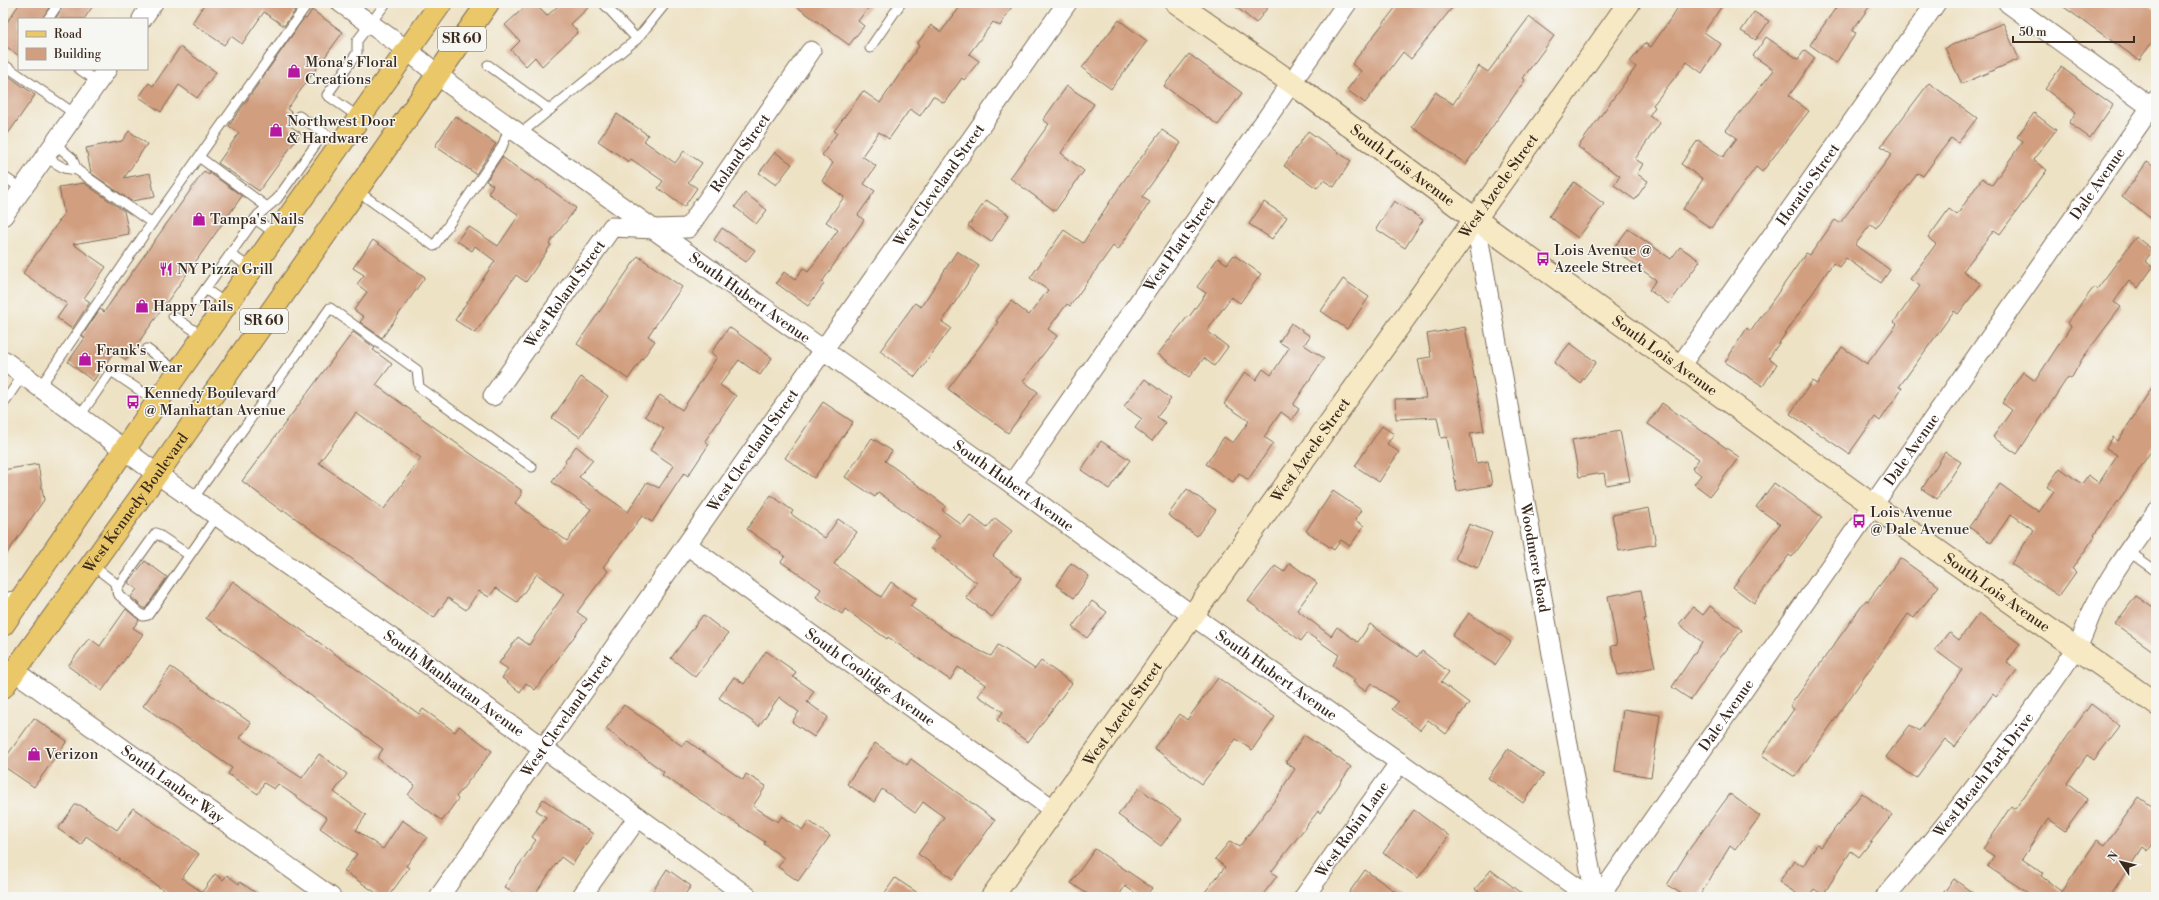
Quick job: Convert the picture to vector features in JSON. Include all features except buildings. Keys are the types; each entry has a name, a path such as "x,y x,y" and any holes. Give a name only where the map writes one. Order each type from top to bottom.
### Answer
{"main road":[{"name":"SR 60","path":"3,625 13,596 125,449 276,235 307,174 332,138 360,118 441,3"},
{"name":"West Kennedy Boulevard","path":"9,679 157,474 488,3"}],"street":[{"path":"143,18 153,3"},
{"name":"South Hubert Avenue","path":"341,3 407,50 437,75 1012,484 1193,616 1590,897"},
{"name":"West Cleveland Street","path":"439,897 1066,3"},
{"name":"South Lois Avenue","path":"1177,3 1292,82 1475,219 1874,506 2156,704"},
{"name":"West Platt Street","path":"1012,484 1347,3"},
{"name":"West Azeele Street","path":"992,897 1629,3"},
{"name":"Horatio Street","path":"1680,366 1936,3"},
{"path":"2008,3 2154,106"},
{"name":"Roland Street","path":"655,229 688,228 811,51"},
{"path":"3,216 102,75"},
{"name":"Dale Avenue","path":"1599,897 2154,106"},
{"name":"Woodmere Road","path":"1475,219 1596,897"},
{"name":"West Roland Street","path":"493,396 612,227 655,229"},
{"name":"South Manhattan Avenue","path":"3,360 157,474 544,748 748,897"},
{"name":"West Beach Park Drive","path":"1885,897 1946,825 2000,756 2076,648 2095,605 2128,551 2156,512"},
{"name":"South Coolidge Avenue","path":"687,545 1054,810"},
{"name":"South Lauber Way","path":"9,679 331,897"},
{"name":"West Robin Lane","path":"1304,897 1400,762"},
{"path":"581,897 638,816"}],"lane":[{"path":"49,18 58,3"},
{"path":"40,387 152,223 308,3"},
{"path":"360,118 327,95 357,53 357,41 386,3"},
{"path":"603,3 637,40"},
{"path":"356,190 434,246 515,130 550,110 637,40 666,3"},
{"path":"870,48 901,3"},
{"path":"3,64 75,114"},
{"path":"488,65 550,110"},
{"path":"83,70 102,75"},
{"path":"299,116 332,138"},
{"path":"50,150 64,168 77,170 152,223"},
{"path":"50,150 72,158 77,170"},
{"path":"199,158 267,207"},
{"path":"196,302 254,219 307,174"},
{"path":"3,176 22,189"},
{"path":"254,219 276,235"},
{"path":"230,254 252,269"},
{"path":"205,289 227,304"},
{"path":"193,499 330,308 417,370 419,387 532,467"},
{"path":"173,316 204,337"},
{"path":"147,349 179,372"},
{"path":"80,416 111,370 157,402"},
{"path":"3,404 23,375"},
{"path":"92,564 114,582 119,595 143,616 148,616 171,585 189,555 217,516"},
{"path":"116,589 156,533 189,555"},
{"path":"2128,551 2156,571"}],"place":[{"name":"Mona's Floral Creations","path":"294,71"},
{"name":"Northwest Door & Hardware","path":"276,130"},
{"name":"Tampa's Nails","path":"199,219"},
{"name":"Lois Avenue @ Azeele Street","path":"1543,259"},
{"name":"NY Pizza Grill","path":"166,269"},
{"name":"Happy Tails","path":"142,306"},
{"name":"Frank's Formal Wear","path":"85,359"},
{"name":"Kennedy Boulevard @ Manhattan Avenue","path":"133,402"},
{"name":"Lois Avenue @ Dale Avenue","path":"1859,521"},
{"name":"Verizon","path":"34,754"}]}
